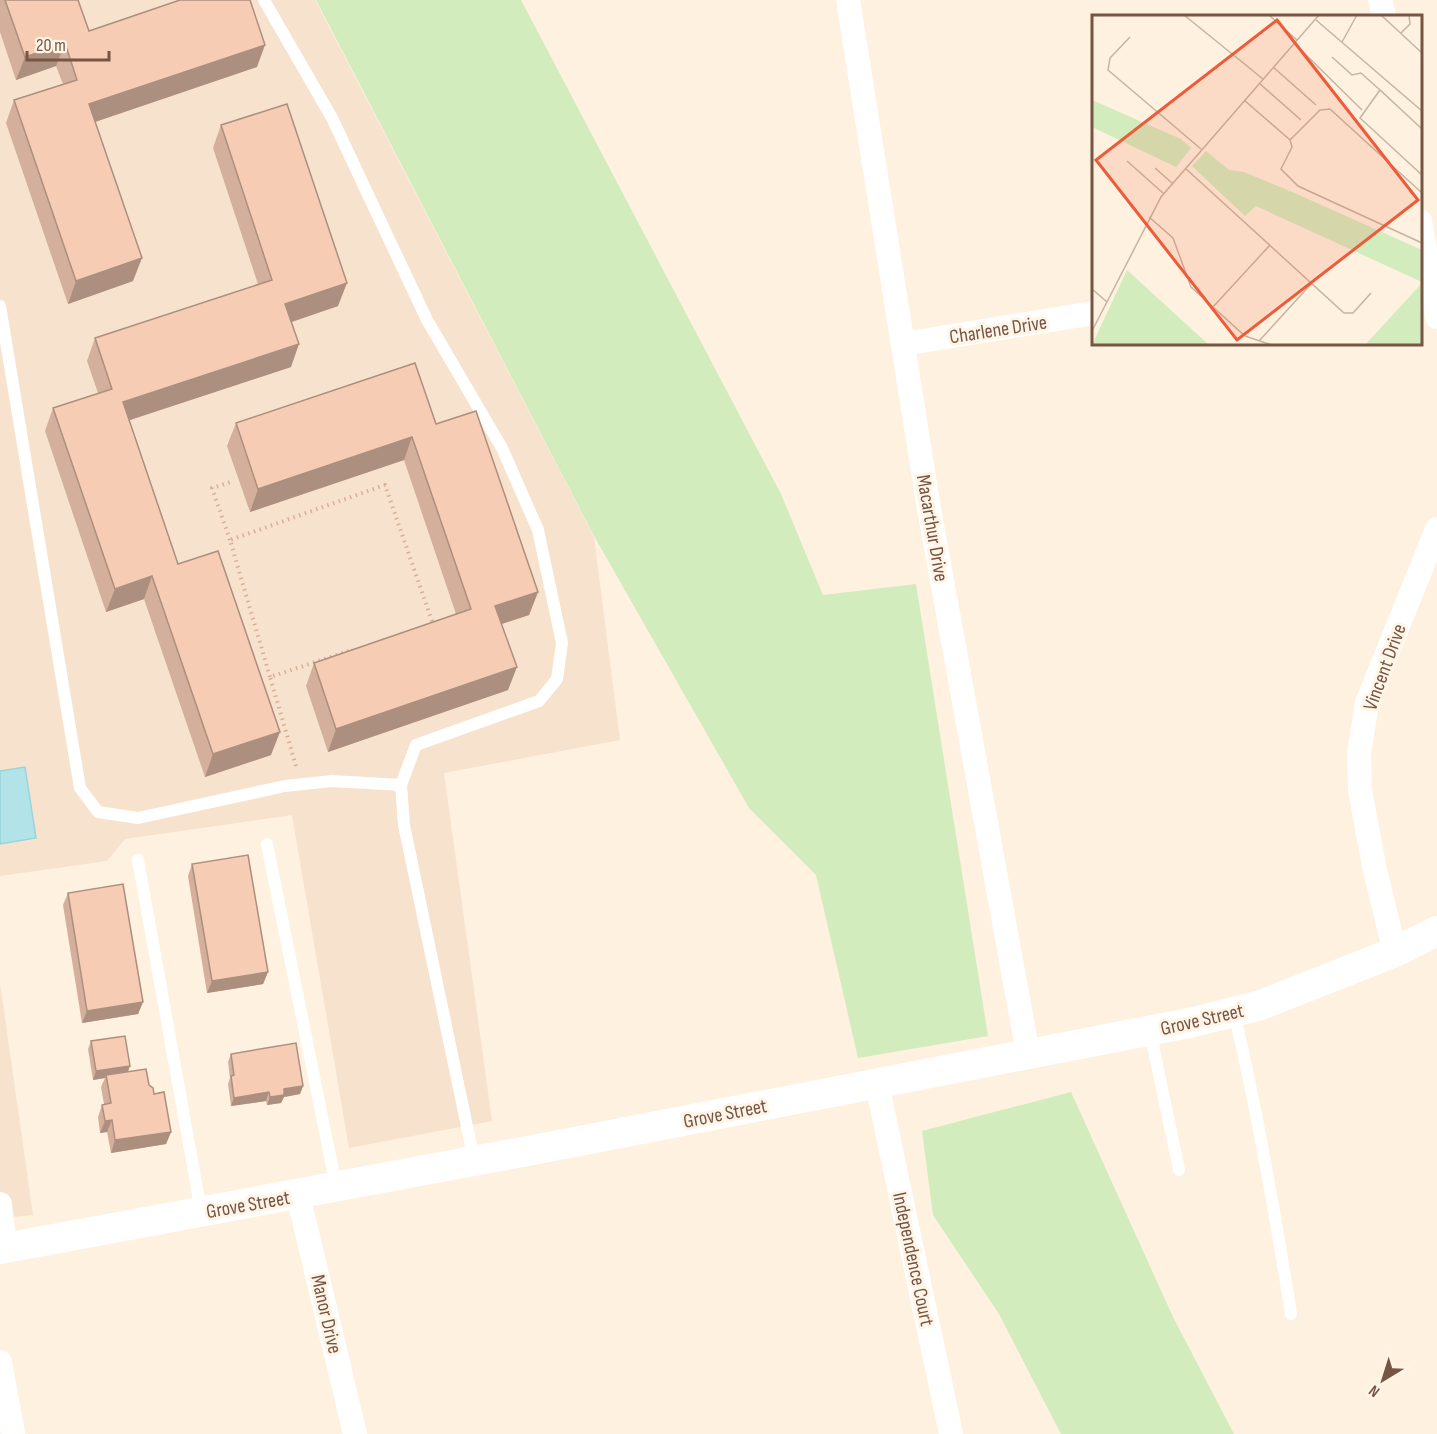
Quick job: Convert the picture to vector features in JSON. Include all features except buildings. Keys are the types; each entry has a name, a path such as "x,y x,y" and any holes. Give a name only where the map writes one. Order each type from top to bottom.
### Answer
{"street":[{"name":"Macarthur Drive","path":"849,0 929,509 1028,1054"},
{"path":"1380,0 1384,15"},
{"path":"1422,240 1437,317"},
{"name":"Charlene Drive","path":"903,344 1092,313"},
{"name":"Vincent Drive","path":"1395,952 1375,871 1360,790 1359,753 1367,704 1437,529"},
{"name":"Grove Street","path":"3,1249 298,1195 1150,1031 1261,1005 1395,952 1437,931"},
{"name":"Independence Court","path":"877,1084 951,1434"},
{"name":"Manor Drive","path":"298,1195 355,1434"},
{"path":"0,1204 3,1249"},
{"path":"0,1362 13,1434"}],"lane":[{"path":"264,0 332,118 427,320 501,448 538,531 562,643 557,679 539,701 416,745 401,785 404,825 474,1161"},
{"path":"0,306 80,788 98,812 138,818 301,784 332,781 401,785"},
{"path":"267,844 336,1187"},
{"path":"138,860 201,1212"},
{"path":"1233,1012 1264,1150 1291,1314"},
{"path":"1150,1031 1179,1170"}],"path":[{"path":"231,482 212,488 230,540 301,784"},
{"path":"230,540 385,485 435,623 424,627"},
{"path":"270,677 358,648"}],"shaded area":[{"path":"0,0 315,0 594,537 620,740 444,773 492,1121 349,1148 292,815 125,839 107,861 0,876"},
{"path":"0,983 33,1215 0,1218"}],"green space":[{"path":"316,0 521,0 781,494 823,595 916,584 988,1036 858,1058 816,875 749,808 594,536"},
{"path":"1071,1092 1173,1317 1234,1434 1061,1434 999,1314 933,1215 922,1131"}],"water":[{"path":"25,767 36,838 0,844 0,771"}]}
